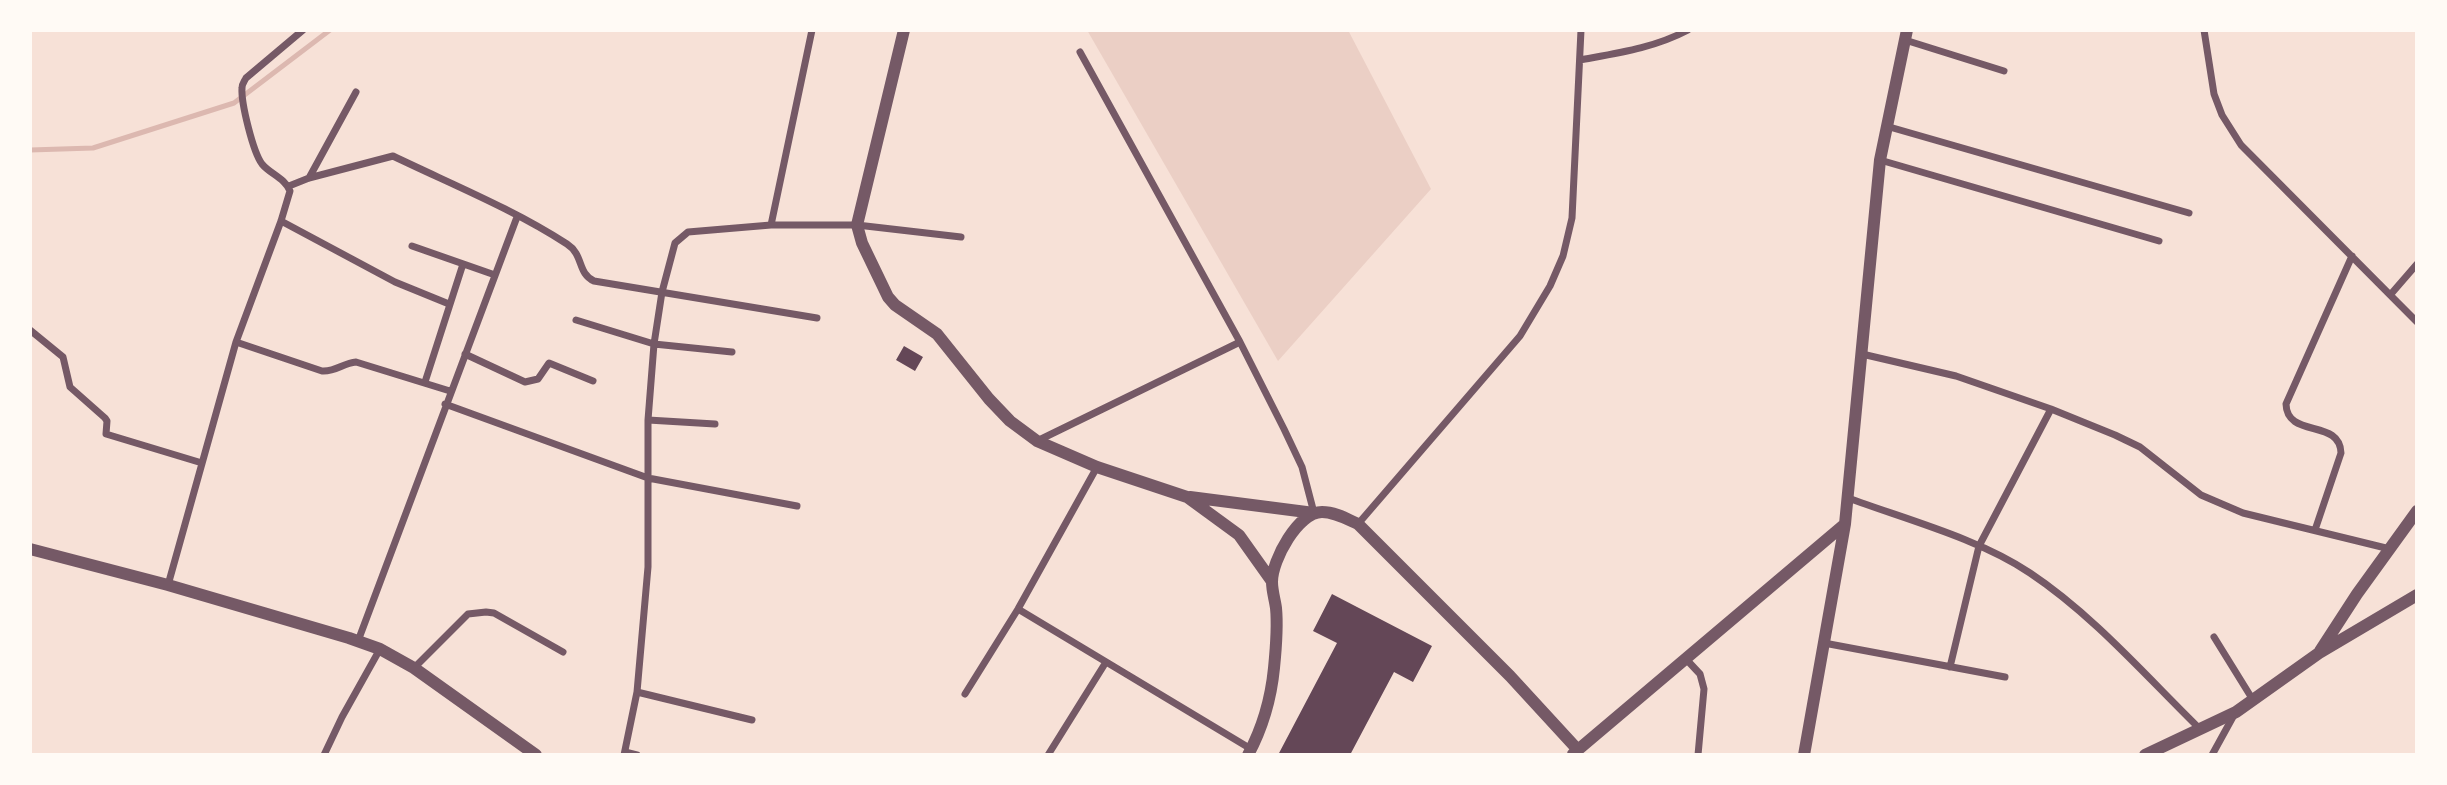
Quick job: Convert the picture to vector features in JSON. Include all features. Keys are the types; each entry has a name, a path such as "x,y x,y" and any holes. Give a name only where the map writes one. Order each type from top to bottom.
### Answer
{"street":[{"path":"289,186 263,165 257,155 242,90 246,78 303,30"},
{"path":"771,225 812,30"},
{"path":"904,30 857,225 874,269 895,305 937,334 989,399 1010,421 1037,441 1097,467 1187,496 1314,513 1324,512 1358,524 1510,676 1575,752 1845,524"},
{"path":"1358,524 1520,336 1550,286 1563,256 1572,218 1581,30"},
{"path":"1580,60 1640,49 1688,30"},
{"path":"2204,30 2214,93 2221,115 2241,145 2417,322"},
{"path":"1804,755 1845,524 1880,160 1906,35 2004,71"},
{"path":"1080,52 1240,342 1302,467 1314,513"},
{"path":"310,178 356,92"},
{"path":"1886,126 2189,214"},
{"path":"289,186 393,156 517,217 575,250 583,273 594,281 817,318"},
{"path":"1880,160 2159,241"},
{"path":"168,585 236,342 281,221 289,186"},
{"path":"358,641 517,217"},
{"path":"281,221 396,282 449,304"},
{"path":"637,755 625,753 637,692 648,567 648,419 654,344 662,292 675,243 688,232 771,225 857,225 961,237"},
{"path":"412,246 495,275"},
{"path":"2315,530 2341,453 2341,445 2337,438 2330,434 2291,420 2286,413 2286,404 2352,256"},
{"path":"425,382 463,264"},
{"path":"2391,294 2417,264"},
{"path":"576,320 654,344 732,352"},
{"path":"30,330 63,357 70,387 105,418 106,434 202,463"},
{"path":"236,342 322,371 336,370 344,364 356,362 450,391"},
{"path":"1037,441 1240,342"},
{"path":"465,354 525,382 538,379 549,363 593,381"},
{"path":"1862,354 1956,376 2051,409 2140,447 2201,495 2243,513 2390,549"},
{"path":"445,404 648,478 797,506"},
{"path":"1951,667 1979,547 2051,409"},
{"path":"648,419 715,425"},
{"path":"965,694 1018,608 1097,467"},
{"path":"1018,608 1250,752 1265,718 1272,682 1277,632 1271,580 1239,535 1187,496"},
{"path":"1848,498 1979,547 2028,572 2072,605 2199,729"},
{"path":"2319,653 2417,511"},
{"path":"1271,580 1288,538 1314,513"},
{"path":"30,549 168,585 380,649 414,668 536,755"},
{"path":"2145,755 2236,712 2319,653 2417,595"},
{"path":"414,668 468,614 477,612 494,613 563,652"},
{"path":"2214,637 2253,701"},
{"path":"1824,643 2005,677"},
{"path":"324,755 380,649"},
{"path":"1685,657 1700,674 1704,689 1698,755"},
{"path":"1048,755 1106,662"},
{"path":"637,692 752,720"},
{"path":"2212,755 2236,712"}],"shaded area":[{"path":"1087,30 1348,30 1431,189 1278,361"}],"building":[{"path":"904,346 923,357 915,371 896,360"},
{"path":"1332,594 1432,646 1413,682 1394,672 1350,755 1278,755 1337,643 1313,631"}],"waterway":[{"path":"30,150 93,148 234,103 330,30"}]}
